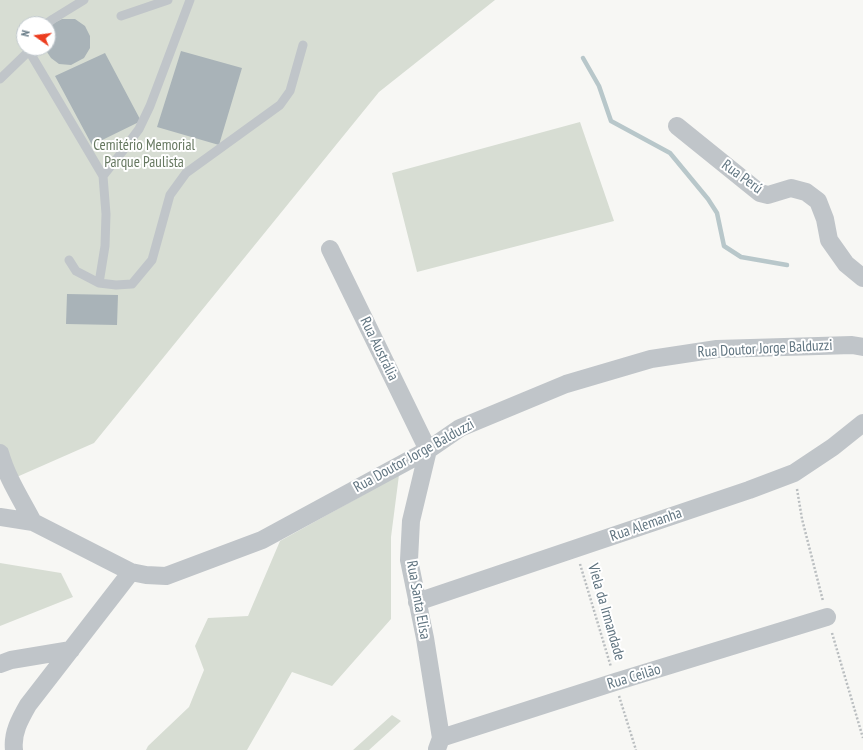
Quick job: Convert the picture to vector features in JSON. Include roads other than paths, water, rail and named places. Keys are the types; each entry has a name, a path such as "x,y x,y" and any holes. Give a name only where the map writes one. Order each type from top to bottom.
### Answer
{"street":[{"name":"Rua Perú","path":"677,126 760,193 768,195 791,188 806,192 818,201 826,219 829,240 846,264 863,278"},
{"name":"Rua Austrália","path":"330,249 428,450"},
{"name":"Rua Doutor Jorge Balduzzi","path":"0,517 33,522 131,572 146,576 166,576 262,540 428,450 460,428 566,384 651,359 717,349 852,345 863,347"},
{"name":"Rua Alemanha","path":"417,602 749,490 794,473 833,447 863,423"},
{"name":"Rua Santa Elisa","path":"428,450 411,521 409,560 425,638 439,744"},
{"path":"0,453 11,483 33,522"},
{"path":"14,750 13,741 18,723 28,704 131,572"},
{"name":"Rua Ceilão","path":"439,744 615,682 827,617"},
{"path":"0,664 11,660 71,650"}],"lane":[{"path":"56,17 84,0"},
{"path":"122,16 168,0"},
{"path":"103,176 142,123 156,92 190,0"},
{"path":"69,260 76,271 99,283 116,285 132,284 152,260 170,195 186,173 280,105 290,91 303,45"},
{"path":"0,79 22,56"},
{"path":"33,56 103,176 106,214 105,246 99,283"}],"waterway":[{"path":"583,58 599,86 611,121 670,153 708,199 717,213 724,246 741,257 787,265"}],"park label":[{"name":"Cemitério Memorial Parque Paulista","path":"144,154"}]}
